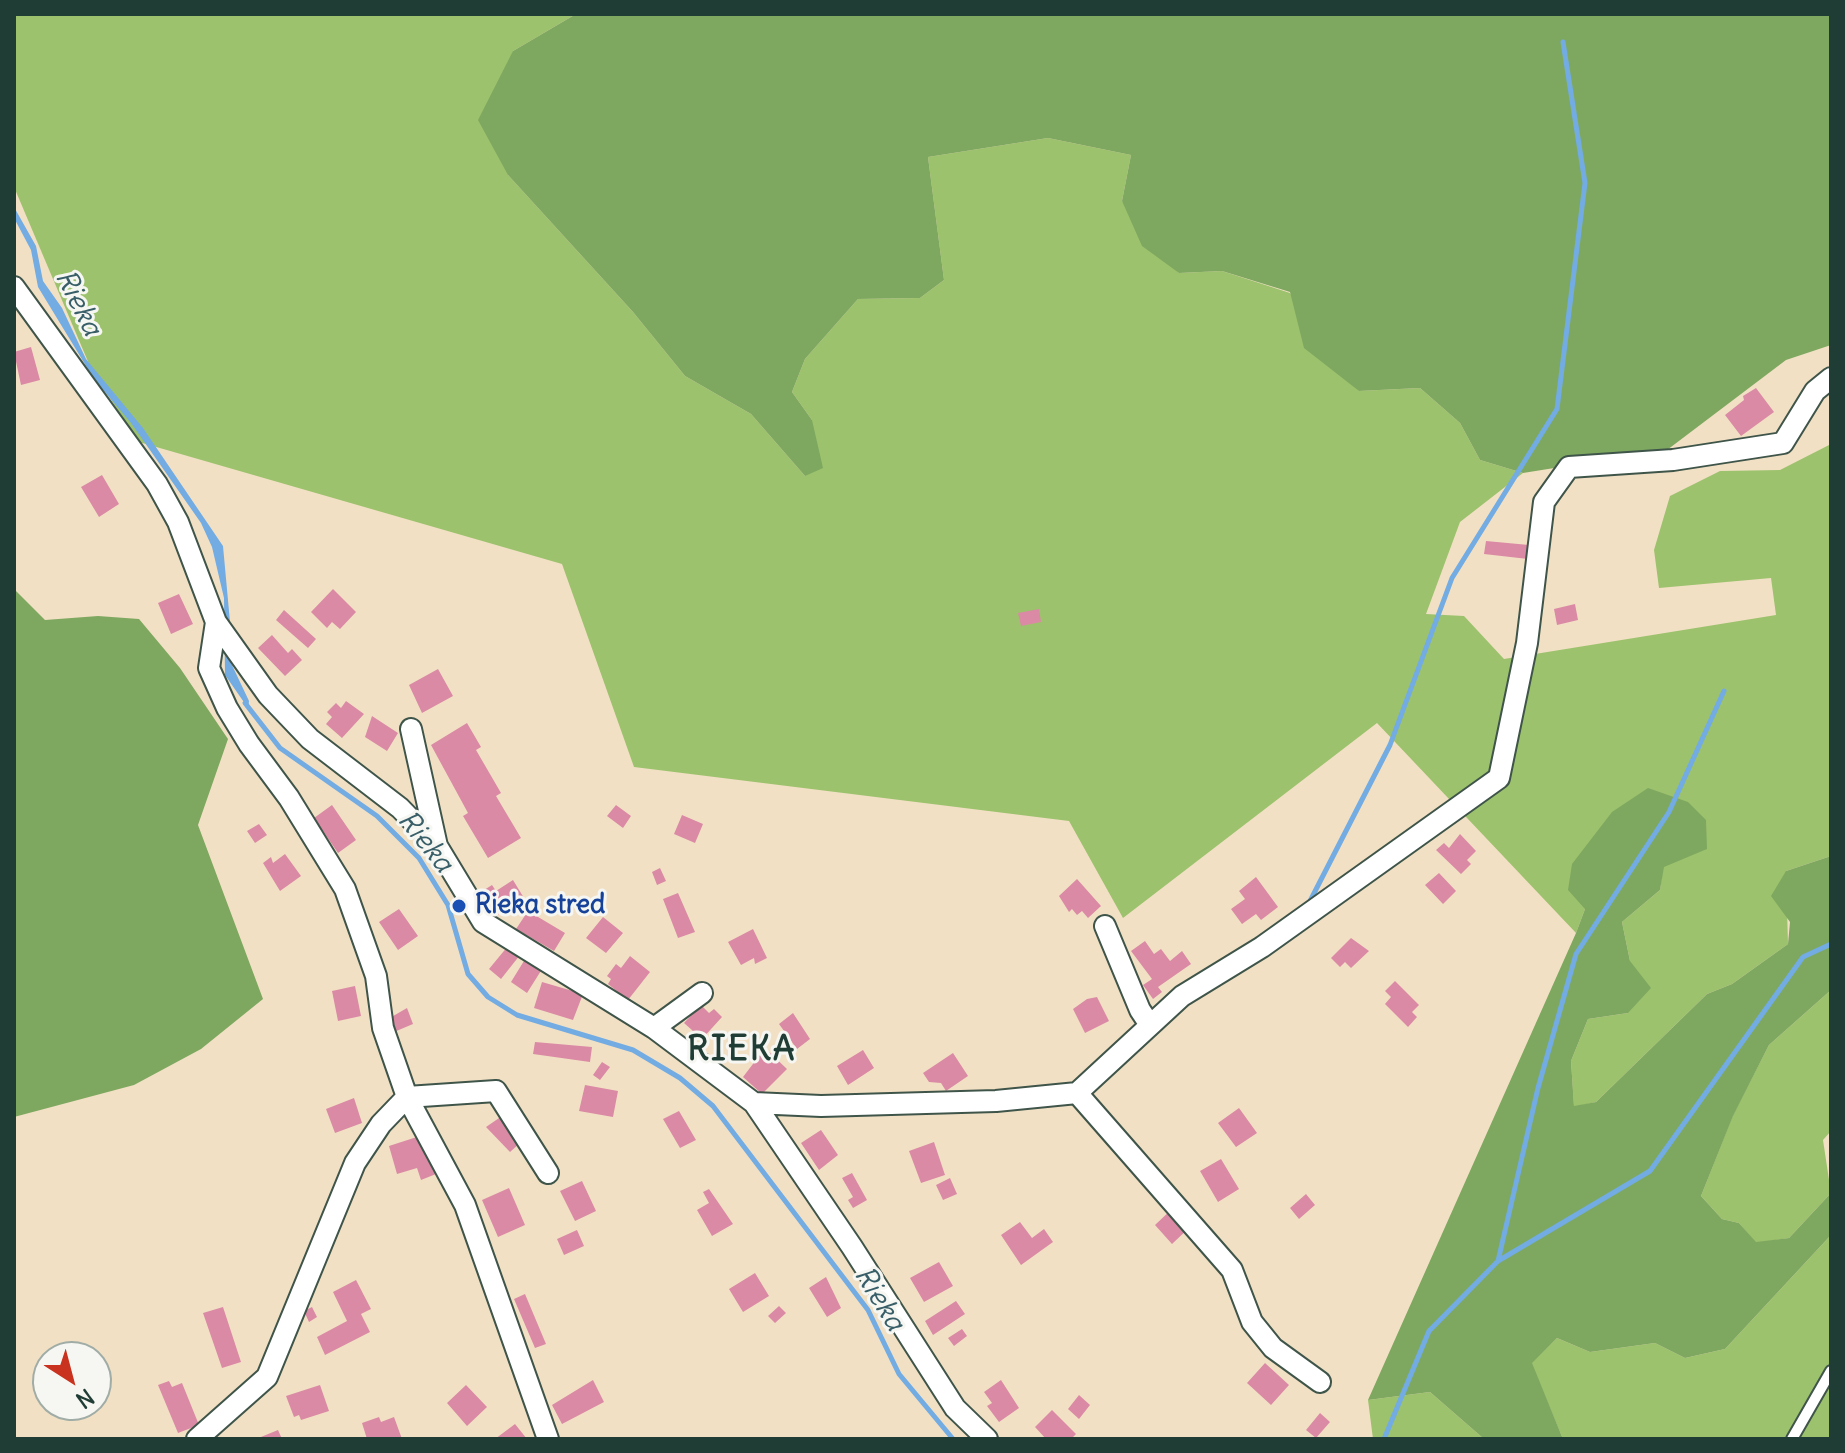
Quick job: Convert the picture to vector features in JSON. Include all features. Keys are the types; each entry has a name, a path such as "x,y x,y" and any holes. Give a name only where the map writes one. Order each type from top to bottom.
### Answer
{"street":[{"path":"14,287 157,484 178,522 217,624 268,695 310,739 400,808 437,846 483,922 654,1028 754,1103 852,1247 955,1408 987,1439"},
{"path":"754,1103 821,1106 996,1101 1077,1093 1182,996 1262,947 1499,778 1527,643 1544,502 1569,467 1673,460 1783,443 1815,391 1831,378"},
{"path":"217,624 209,668 249,744 289,798 345,889 376,976 383,1028 407,1097 465,1205 548,1439"},
{"path":"411,729 437,846"},
{"path":"1105,926 1140,1010 1150,1025"},
{"path":"654,1028 702,993"},
{"path":"197,1439 267,1377 355,1163 381,1124 407,1097 496,1091 548,1173"},
{"path":"1077,1093 1187,1214 1232,1270 1252,1322 1273,1348 1320,1382"}],"lane":[{"path":"1792,1439 1831,1371"}],"green space":[{"path":"14,14 576,14 513,51 508,175 633,312 685,376 751,414 805,476 812,420 792,392 805,359 858,299 920,298 944,280 928,157 1048,138 1131,155 1122,201 1179,273 1222,271 1290,293 1359,391 1420,388 1460,423 1480,460 1523,473 1460,522 1426,614 1464,616 1504,659 1776,615 1771,578 1659,588 1654,550 1670,496 1720,471 1780,470 1831,444 1831,856 1786,871 1788,944 1732,984 1707,994 1596,1102 1574,1107 1571,1061 1588,1019 1628,1013 1630,961 1622,922 1660,890 1663,867 1706,820 1585,909 1576,933 1377,723 1123,918 1069,821 634,767 562,564 139,442 92,371 14,187"},
{"path":"576,14 1831,14 1831,345 1786,360 1667,450 1523,473 1480,460 1460,423 1420,388 1359,391 1304,348 1290,292 1222,271 1179,273 1142,246 1122,201 1131,155 1048,138 928,157 944,280 920,298 858,299 805,359 792,392 812,420 823,468 805,476 751,414 685,376 633,312 508,175 478,120 513,51"},
{"path":"14,589 45,620 98,616 139,619 180,668 228,739 198,825 263,999 201,1049 134,1085 14,1117"},
{"path":"1648,788 1688,802 1706,820 1707,849 1664,867 1660,890 1622,922 1630,961 1651,988 1628,1013 1588,1019 1571,1061 1574,1106 1596,1102 1707,994 1732,984 1788,944 1790,922 1771,896 1786,871 1831,856 1831,990 1769,1045 1733,1116 1701,1196 1722,1219 1739,1223 1756,1242 1789,1238 1831,1193 1831,1235 1725,1349 1685,1358 1655,1343 1590,1352 1557,1338 1532,1363 1563,1439 1484,1439 1430,1392 1368,1400 1576,933 1585,909 1568,890 1572,864 1612,812"},
{"path":"1831,990 1831,1131 1823,1140 1831,1193 1789,1238 1756,1243 1739,1223 1722,1219 1701,1196 1733,1115 1769,1045"},
{"path":"1831,1235 1831,1439 1563,1439 1531,1363 1557,1338 1590,1352 1655,1343 1685,1358 1725,1349"},
{"path":"1430,1392 1484,1439 1373,1439 1368,1400"}],"water":[{"name":"Rieka","path":"14,207 36,246 43,281 62,308 86,359 143,428 223,546 230,622 238,637 231,663 249,701 248,708 225,675 224,598 212,547 201,523 131,423 94,379 38,287 31,250 14,218"}],"building":[{"path":"31,347 40,380 21,385 14,352"},
{"path":"1756,388 1774,412 1741,436 1725,415 1744,400 1743,396"},
{"path":"102,475 119,504 99,517 81,487"},
{"path":"1486,541 1529,545 1528,559 1484,554"},
{"path":"333,589 356,612 340,629 332,622 327,628 311,612"},
{"path":"179,594 193,624 171,634 158,603"},
{"path":"1575,604 1578,620 1557,625 1554,609"},
{"path":"1039,609 1041,622 1021,626 1018,613"},
{"path":"284,610 316,639 308,648 276,620"},
{"path":"272,635 288,653 292,649 302,660 285,676 258,648"},
{"path":"438,669 453,696 422,713 409,685"},
{"path":"346,701 364,714 342,738 326,724 332,717 327,712 336,703 341,708"},
{"path":"372,716 398,733 387,751 365,737"},
{"path":"467,723 481,747 476,750 501,793 496,796 521,838 488,858 463,816 468,813 431,745"},
{"path":"332,805 356,840 338,853 314,818"},
{"path":"616,805 631,816 623,828 607,816"},
{"path":"682,815 703,824 695,843 674,834"},
{"path":"259,824 267,835 255,843 247,831"},
{"path":"1460,834 1476,851 1467,860 1471,864 1461,874 1436,850 1444,843 1449,848"},
{"path":"285,854 301,876 280,891 263,863 271,857 273,863"},
{"path":"660,868 666,881 657,885 652,872"},
{"path":"1439,873 1456,891 1443,904 1425,885"},
{"path":"1256,877 1278,907 1261,920 1256,914 1242,924 1231,909 1245,899 1239,891"},
{"path":"1077,879 1101,906 1088,918 1082,911 1077,915 1072,909 1069,912 1059,896"},
{"path":"513,880 524,898 496,916 481,892 492,885 496,891"},
{"path":"678,893 695,932 678,938 663,899"},
{"path":"399,909 418,936 398,950 379,922"},
{"path":"528,911 565,933 554,951 516,929"},
{"path":"603,917 623,933 606,953 586,938"},
{"path":"753,929 767,958 755,964 754,958 741,965 728,942"},
{"path":"1351,938 1369,951 1351,968 1345,962 1340,967 1331,958"},
{"path":"1145,941 1154,954 1161,949 1170,961 1182,951 1191,964 1158,987 1162,992 1153,999 1143,985 1152,979 1131,951"},
{"path":"508,946 520,955 501,979 489,969"},
{"path":"527,956 544,966 527,993 511,982"},
{"path":"630,956 650,972 628,1000 608,984 611,979 607,976 616,964 621,968"},
{"path":"1395,981 1419,1005 1412,1012 1417,1017 1408,1027 1385,1004 1391,997 1385,991"},
{"path":"542,982 583,994 573,1020 534,1008"},
{"path":"355,986 361,1016 338,1021 332,991"},
{"path":"1097,997 1109,1021 1085,1033 1073,1009 1087,999"},
{"path":"701,1005 709,1013 714,1009 722,1017 702,1039 684,1023"},
{"path":"407,1008 413,1024 394,1032 388,1019"},
{"path":"793,1013 810,1039 797,1049 779,1024"},
{"path":"535,1042 592,1047 590,1062 533,1054"},
{"path":"863,1050 874,1068 848,1085 837,1066"},
{"path":"768,1051 787,1069 762,1094 743,1077 759,1056"},
{"path":"953,1053 968,1076 946,1091 941,1083 929,1082 923,1073"},
{"path":"602,1062 610,1067 600,1080 593,1075"},
{"path":"585,1085 618,1091 613,1117 579,1111"},
{"path":"354,1098 362,1123 335,1133 326,1109"},
{"path":"1239,1108 1257,1133 1236,1147 1218,1123"},
{"path":"679,1111 696,1140 680,1148 663,1119"},
{"path":"502,1116 520,1143 510,1152 486,1127"},
{"path":"821,1130 838,1155 819,1170 801,1143"},
{"path":"423,1135 436,1174 421,1180 417,1168 397,1174 389,1146"},
{"path":"934,1142 945,1175 921,1183 909,1151"},
{"path":"1221,1159 1239,1189 1218,1202 1200,1171"},
{"path":"852,1173 867,1200 853,1208 848,1200 853,1197 842,1178"},
{"path":"950,1178 957,1194 943,1200 936,1185"},
{"path":"582,1181 596,1211 575,1221 560,1191"},
{"path":"509,1188 525,1225 498,1237 482,1200"},
{"path":"709,1189 733,1224 712,1236 697,1210 709,1203 703,1192"},
{"path":"1306,1194 1315,1205 1299,1219 1290,1208"},
{"path":"1173,1208 1190,1227 1172,1244 1155,1225"},
{"path":"1020,1222 1032,1238 1044,1229 1053,1242 1021,1265 1001,1235"},
{"path":"577,1230 584,1246 564,1255 557,1239"},
{"path":"939,1262 953,1286 924,1302 910,1278"},
{"path":"755,1273 769,1296 743,1312 729,1289"},
{"path":"826,1277 841,1308 827,1317 809,1288"},
{"path":"356,1280 371,1309 361,1314 370,1332 325,1355 317,1337 347,1321 333,1292"},
{"path":"525,1294 546,1344 535,1348 514,1299"},
{"path":"956,1301 965,1314 933,1335 925,1321"},
{"path":"779,1306 786,1313 775,1323 768,1316"},
{"path":"223,1307 241,1362 222,1368 203,1313"},
{"path":"312,1307 317,1317 309,1322 304,1311"},
{"path":"962,1329 967,1336 954,1346 948,1338"},
{"path":"1265,1363 1289,1385 1271,1405 1247,1383"},
{"path":"593,1380 604,1402 562,1424 552,1405"},
{"path":"1001,1380 1019,1408 999,1422 987,1406 992,1403 984,1392"},
{"path":"169,1381 172,1387 182,1383 199,1425 178,1433 158,1385"},
{"path":"320,1385 329,1411 301,1420 299,1415 294,1417 286,1396"},
{"path":"466,1385 487,1407 467,1426 447,1403"},
{"path":"1079,1395 1090,1405 1079,1419 1068,1409"},
{"path":"1052,1410 1076,1434 1071,1439 1046,1439 1035,1427"},
{"path":"1320,1413 1330,1422 1316,1438 1306,1430"},
{"path":"379,1417 381,1422 394,1417 402,1439 367,1439 362,1423"},
{"path":"515,1424 527,1439 495,1439"},
{"path":"278,1430 282,1439 256,1439"}],"waterway":[{"path":"1308,905 1390,745 1452,578 1557,409 1585,183 1563,42"},
{"path":"1384,1439 1429,1331 1498,1261 1538,1088 1576,954 1669,812 1724,691"},
{"name":"Rieka","path":"245,703 280,748 377,816 419,858 448,905 468,974 488,997 517,1015 633,1050 680,1078 713,1106 868,1310 899,1374 953,1439"},
{"path":"1498,1261 1650,1171 1803,957 1831,944"}],"place":[{"name":"Rieka stred","path":"459,906"}],"district":[{"name":"RIEKA","path":"742,1050"}]}
